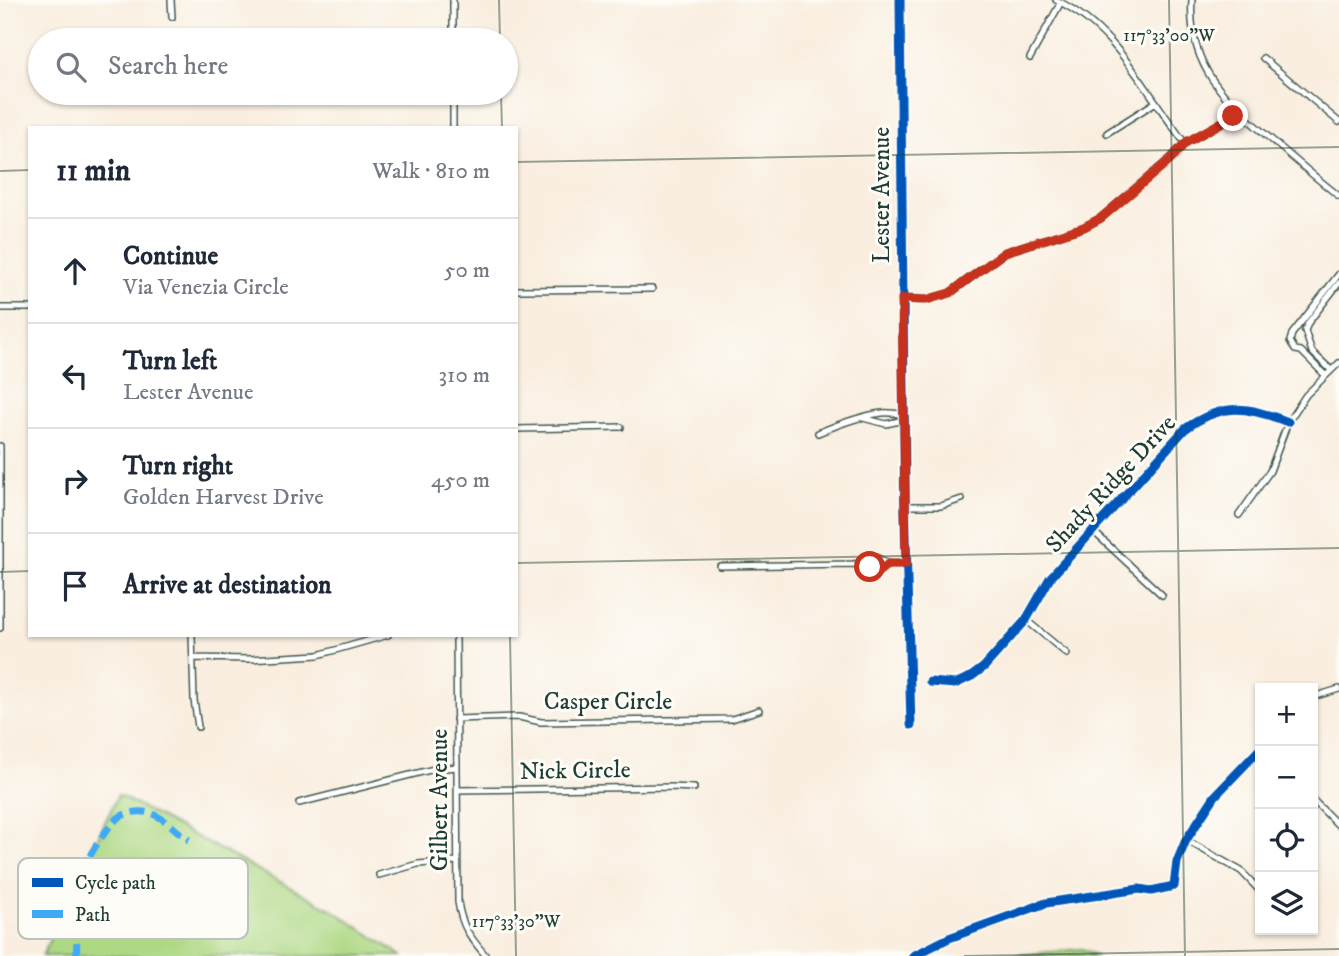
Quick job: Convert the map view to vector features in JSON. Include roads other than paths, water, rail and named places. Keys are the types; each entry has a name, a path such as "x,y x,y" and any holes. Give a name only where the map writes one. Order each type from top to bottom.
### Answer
{"street":[{"path":"172,0 172,17"},
{"path":"453,0 453,28"},
{"name":"Lester Avenue","path":"900,0 905,506 911,725"},
{"path":"1192,0 1194,36 1216,87 1239,113 1339,196"},
{"path":"1030,58 1059,1 1098,29 1122,54 1185,143"},
{"path":"1263,58 1339,122"},
{"path":"1107,133 1156,102"},
{"path":"453,105 453,126"},
{"path":"902,299 926,300 950,293 1005,252 1084,227 1101,218 1172,158 1185,143 1239,113"},
{"path":"1333,191 1338,186"},
{"path":"1325,375 1301,351 1295,350 1290,341 1292,334 1339,274"},
{"path":"1331,369 1312,352 1305,331 1308,323 1339,283"},
{"path":"518,290 652,289"},
{"path":"0,309 28,307"},
{"path":"1238,515 1270,471 1288,422 1306,395 1339,363"},
{"name":"Shady Ridge Drive","path":"930,682 955,684 984,667 1026,620 1051,578 1185,429 1214,412 1244,408 1288,422"},
{"path":"818,433 849,419 884,412 904,417"},
{"path":"863,418 886,424 904,417"},
{"path":"518,429 621,427"},
{"path":"0,446 0,628"},
{"path":"905,506 941,506 962,499"},
{"path":"1093,531 1162,595"},
{"path":"720,566 854,564 870,562 876,557 888,564 906,564"},
{"path":"854,564 870,567 878,572 888,564"},
{"path":"1026,620 1067,653"},
{"path":"192,637 194,700 198,727"},
{"path":"193,658 249,659 318,655 381,637"},
{"name":"Gilbert Avenue","path":"456,637 457,862 460,918 466,932 486,956"},
{"path":"1318,695 1339,689"},
{"name":"Casper Circle","path":"456,719 519,717 541,722 732,719 759,710"},
{"path":"913,956 949,938 1045,904 1174,886 1177,862 1186,840 1215,796 1255,761"},
{"path":"299,803 434,769 457,767"},
{"name":"Nick Circle","path":"457,790 694,788"},
{"path":"1318,805 1339,826"},
{"path":"1186,840 1241,871 1255,886"},
{"path":"379,875 418,864 457,862"}]}
